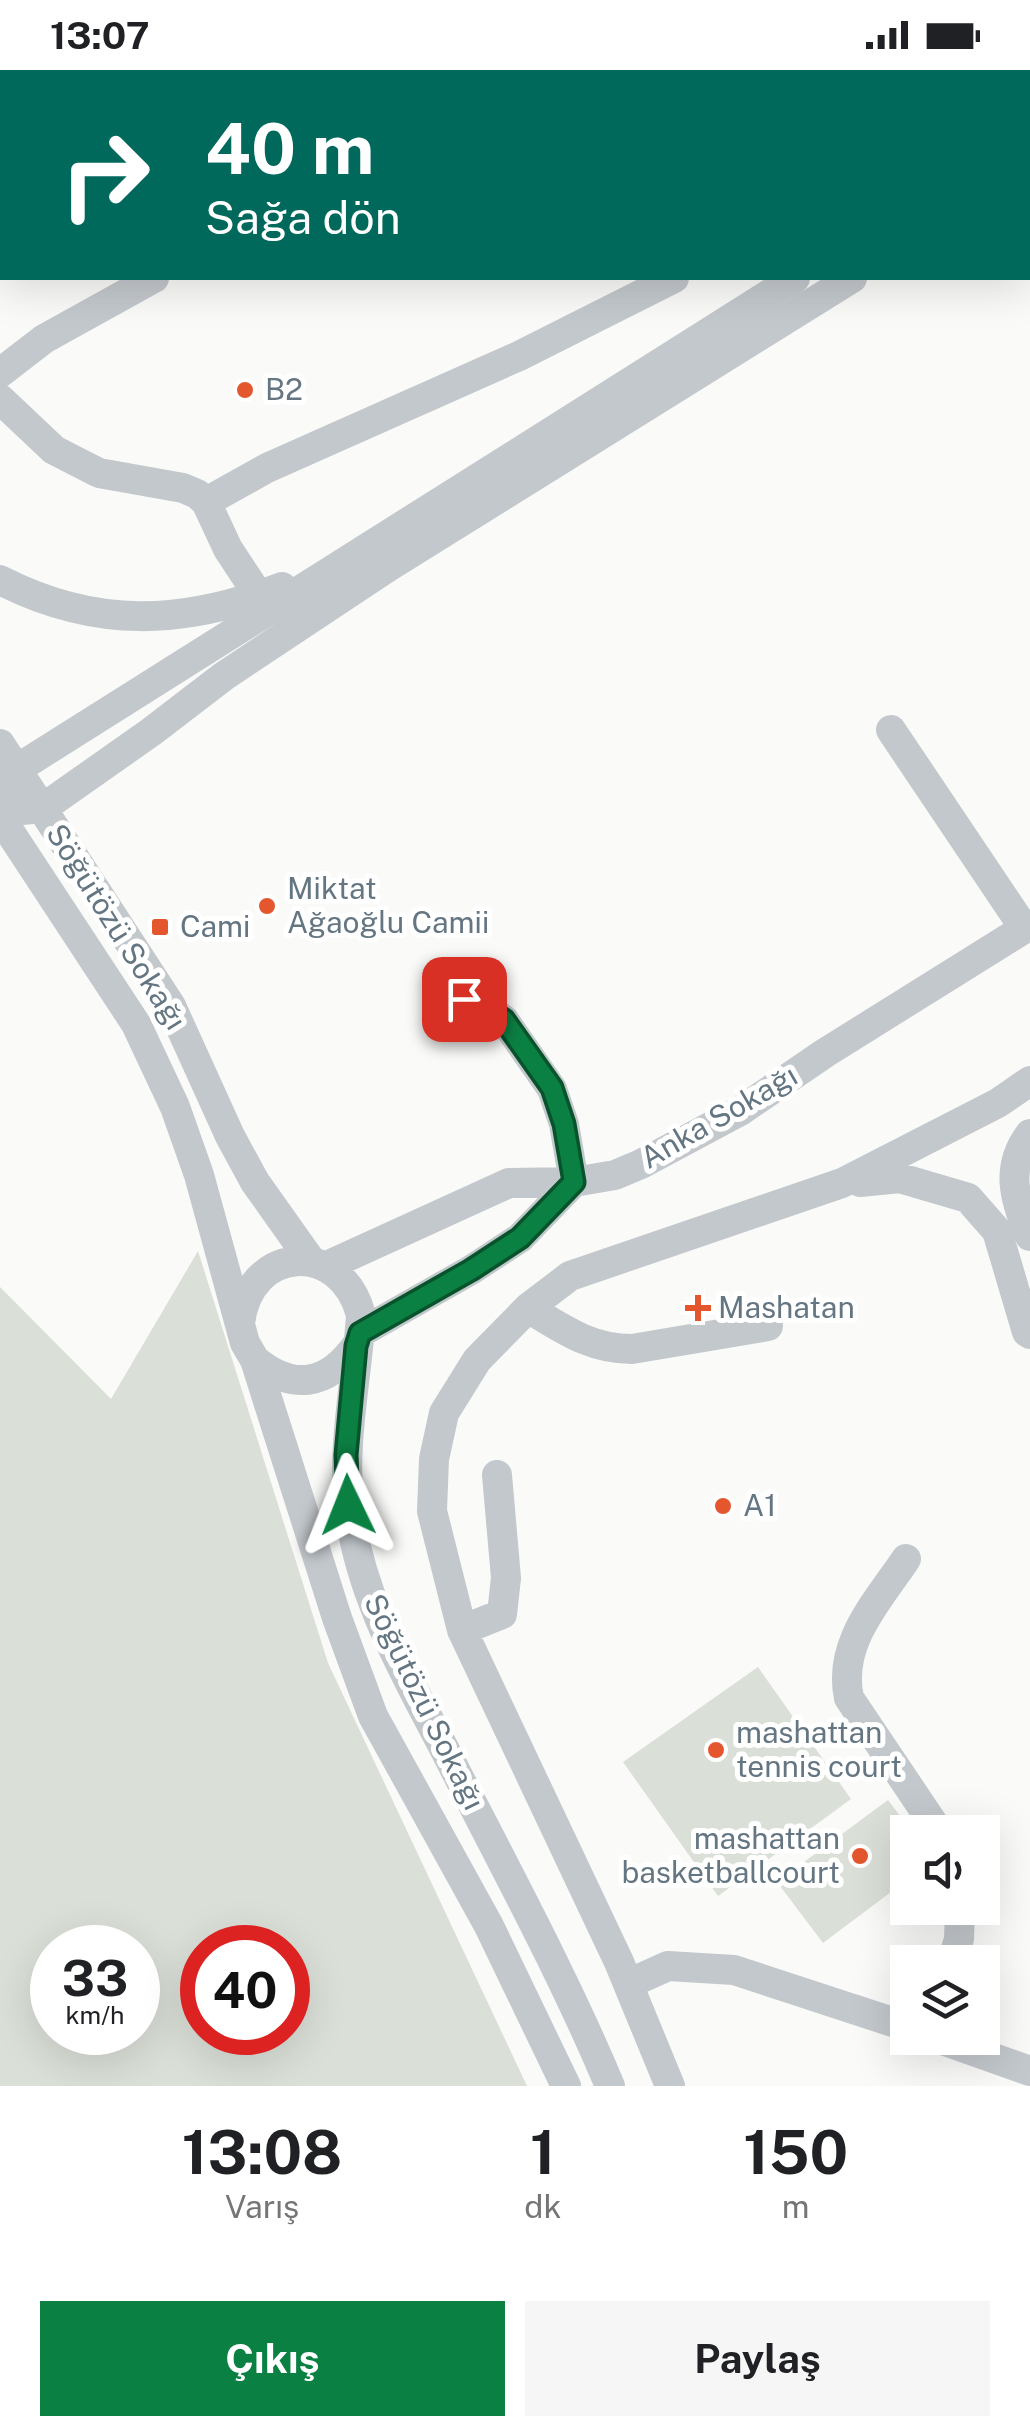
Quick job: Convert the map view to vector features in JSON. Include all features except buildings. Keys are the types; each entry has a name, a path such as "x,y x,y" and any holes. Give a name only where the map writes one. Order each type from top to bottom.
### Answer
{"street":[{"path":"0,372 44,339 150,280"},
{"path":"206,502 267,468 519,356 670,280"},
{"path":"792,280 354,558 8,757 0,812 42,808 224,676 388,567 849,280"},
{"path":"0,399 54,450 84,466 99,473 182,488 206,502 228,549 260,596"},
{"path":"0,580 58,605 103,616 148,618 196,613 260,596 354,558"},
{"path":"891,730 1027,926"},
{"name":"Söğütözü Sokağı","path":"8,757 171,1006 255,1182 319,1263 348,1283 356,1298 361,1316 346,1455 348,1505 356,1552 384,1629 610,2086"},
{"name":"Söğütözü Sokağı","path":"0,812 144,1041 175,1108 193,1158 244,1343 255,1360 373,1716 489,1926 566,2086"},
{"name":"Anka Sokağı","path":"319,1263 509,1184 574,1182 615,1175 641,1164 740,1111 1027,926"},
{"path":"255,1360 271,1373 289,1380 328,1375 344,1362 358,1340 520,1238 574,1182 564,1124 552,1088 504,1020 483,1005 464,999"},
{"path":"670,2086 628,1984 462,1630 432,1511 434,1459 444,1413 477,1360 528,1308 570,1276 842,1184 998,1103 1030,1082"},
{"path":"1030,1134 1015,1156 1013,1171 1020,1213 1030,1236"},
{"path":"842,1184 900,1178 968,1198 997,1232 1026,1332 1030,1334"},
{"path":"240,1322 249,1289 261,1275 293,1261 319,1263"},
{"path":"528,1308 580,1340 614,1349 768,1326"},
{"path":"462,1630 502,1614 506,1578 497,1474"},
{"path":"906,1559 850,1646 846,1682 850,1698 928,1815"},
{"path":"628,1984 668,1966 734,1970 890,2021"},
{"path":"985,2055 1030,2071"}],"shaded area":[{"path":"198,1251 328,1663 527,2086 0,2086 0,1287 111,1399"},
{"path":"758,1667 851,1799 718,1896 623,1762"},
{"name":"mashattan basketballcourt","path":"888,1800 899,1815 890,1815 890,1893 823,1943 777,1882"}],"place":[{"name":"B2","path":"245,390"},
{"name":"Miktat Ağaoğlu Camii","path":"267,906"},
{"name":"Cami","path":"160,927"},
{"name":"Mashatan","path":"698,1308"},
{"name":"A1","path":"723,1506"},
{"name":"mashattan tennis court","path":"716,1750"},
{"name":"mashattan basketballcourt","path":"860,1856"}],"route":[{"path":"348,1505 346,1455 360,1333 520,1238 574,1182 564,1124 552,1088 504,1020 483,1005 464,999"}]}
